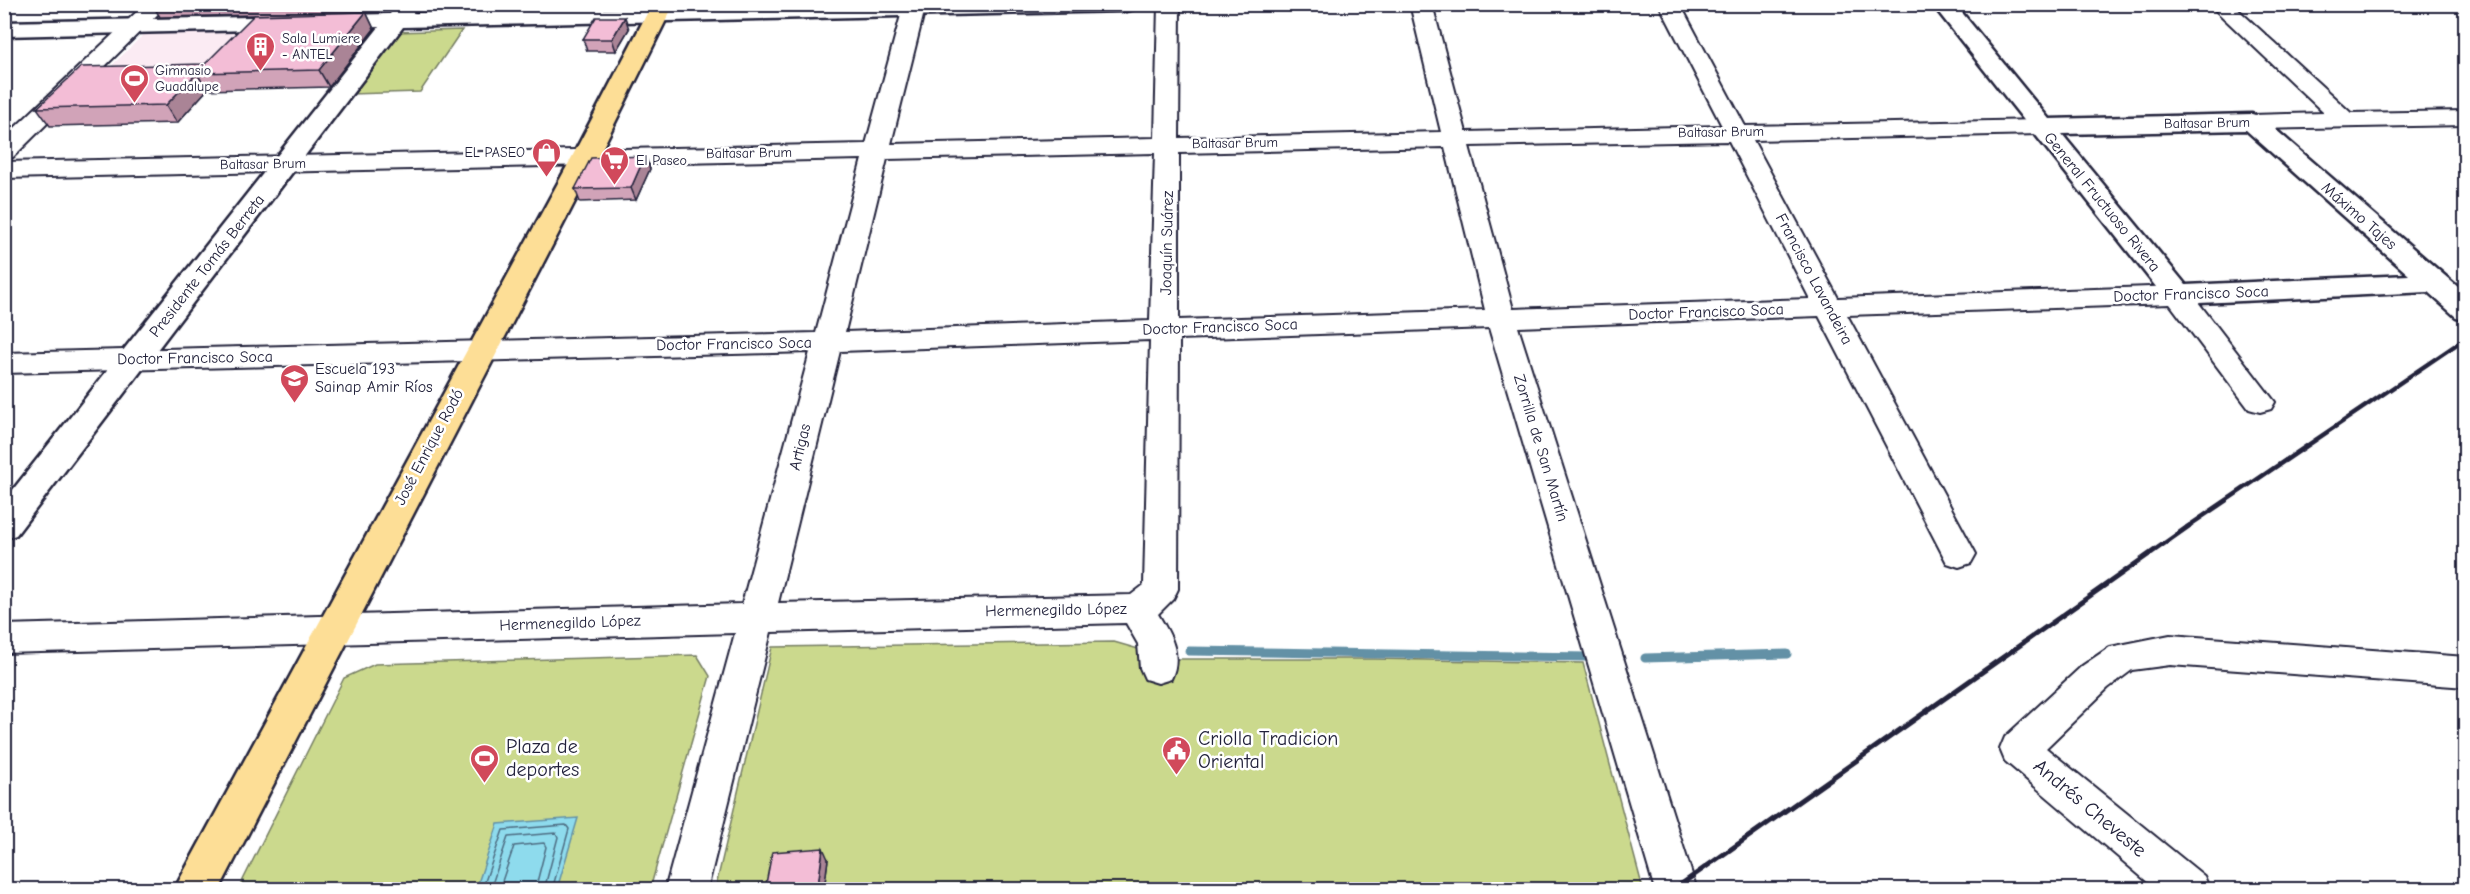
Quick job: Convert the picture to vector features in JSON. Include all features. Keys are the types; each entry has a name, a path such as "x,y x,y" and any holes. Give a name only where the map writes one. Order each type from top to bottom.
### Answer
{"highway":[{"name":"José Enrique Rodó","path":"196,890 480,351 585,157 660,9"}],"street":[{"path":"4,152 158,4"},
{"path":"4,29 402,12 1126,4"},
{"name":"Joaquín Suárez","path":"1148,599 1166,328 1169,4"},
{"name":"Zorrilla de San Martín","path":"1421,4 1501,319 1676,889"},
{"name":"Francisco Lavandeira","path":"1669,4 1959,554"},
{"name":"General Fructuoso Rivera","path":"1943,4 2178,295 2260,402"},
{"path":"2219,4 2346,121"},
{"name":"Artigas","path":"686,890 914,7"},
{"name":"Presidente Tomás Berreta","path":"4,526 402,12"},
{"name":"Baltasar Brum","path":"4,170 2466,118"},
{"name":"Máximo Tajes","path":"2252,122 2466,310"},
{"name":"Doctor Francisco Soca","path":"4,363 826,342 1166,328 1829,308 2435,283"},
{"name":"Hermenegildo López","path":"4,639 331,632 1148,599 1158,668"},
{"name":"Andrés Cheveste","path":"2189,890 2019,749 2095,677 2123,657 2170,650 2460,679"}],"shaded area":[{"path":"266,29 215,82 93,84 145,33"}],"green space":[{"path":"422,4 642,5 416,13"},
{"path":"462,30 420,92 350,94 397,32"},
{"name":"Criolla Tradicion Oriental","path":"1114,642 1173,659 1375,659 1583,663 1643,889 715,890 772,647"},
{"name":"Plaza de deportes","path":"697,655 710,676 650,889 238,890 344,678 375,664"}],"water":[{"path":"578,818 557,889 476,889 498,824"}],"building":[{"path":"366,12 319,70 197,73 166,105 37,108 81,67 205,64 254,15"},
{"path":"596,17 625,17 612,39 583,39"},
{"path":"645,156 631,188 575,189 591,158"},
{"path":"823,848 818,885 765,889 772,852"}],"waterway":[{"path":"1189,651 1591,657"},
{"path":"1645,658 1787,654"}],"railway":[{"path":"2187,527 2466,338"},
{"path":"1673,890 2189,526"}],"place":[{"name":"Sala Lumiere - ANTEL","path":"261,72"},
{"name":"Gimnasio Guadalupe","path":"134,104"},
{"name":"EL PASEO","path":"546,178"},
{"name":"El Paseo","path":"615,186"},
{"name":"Escuela 193 Sainap Amir Ríos","path":"294,404"},
{"name":"Criolla Tradicion Oriental","path":"1177,776"},
{"name":"Plaza de deportes","path":"485,784"}]}
